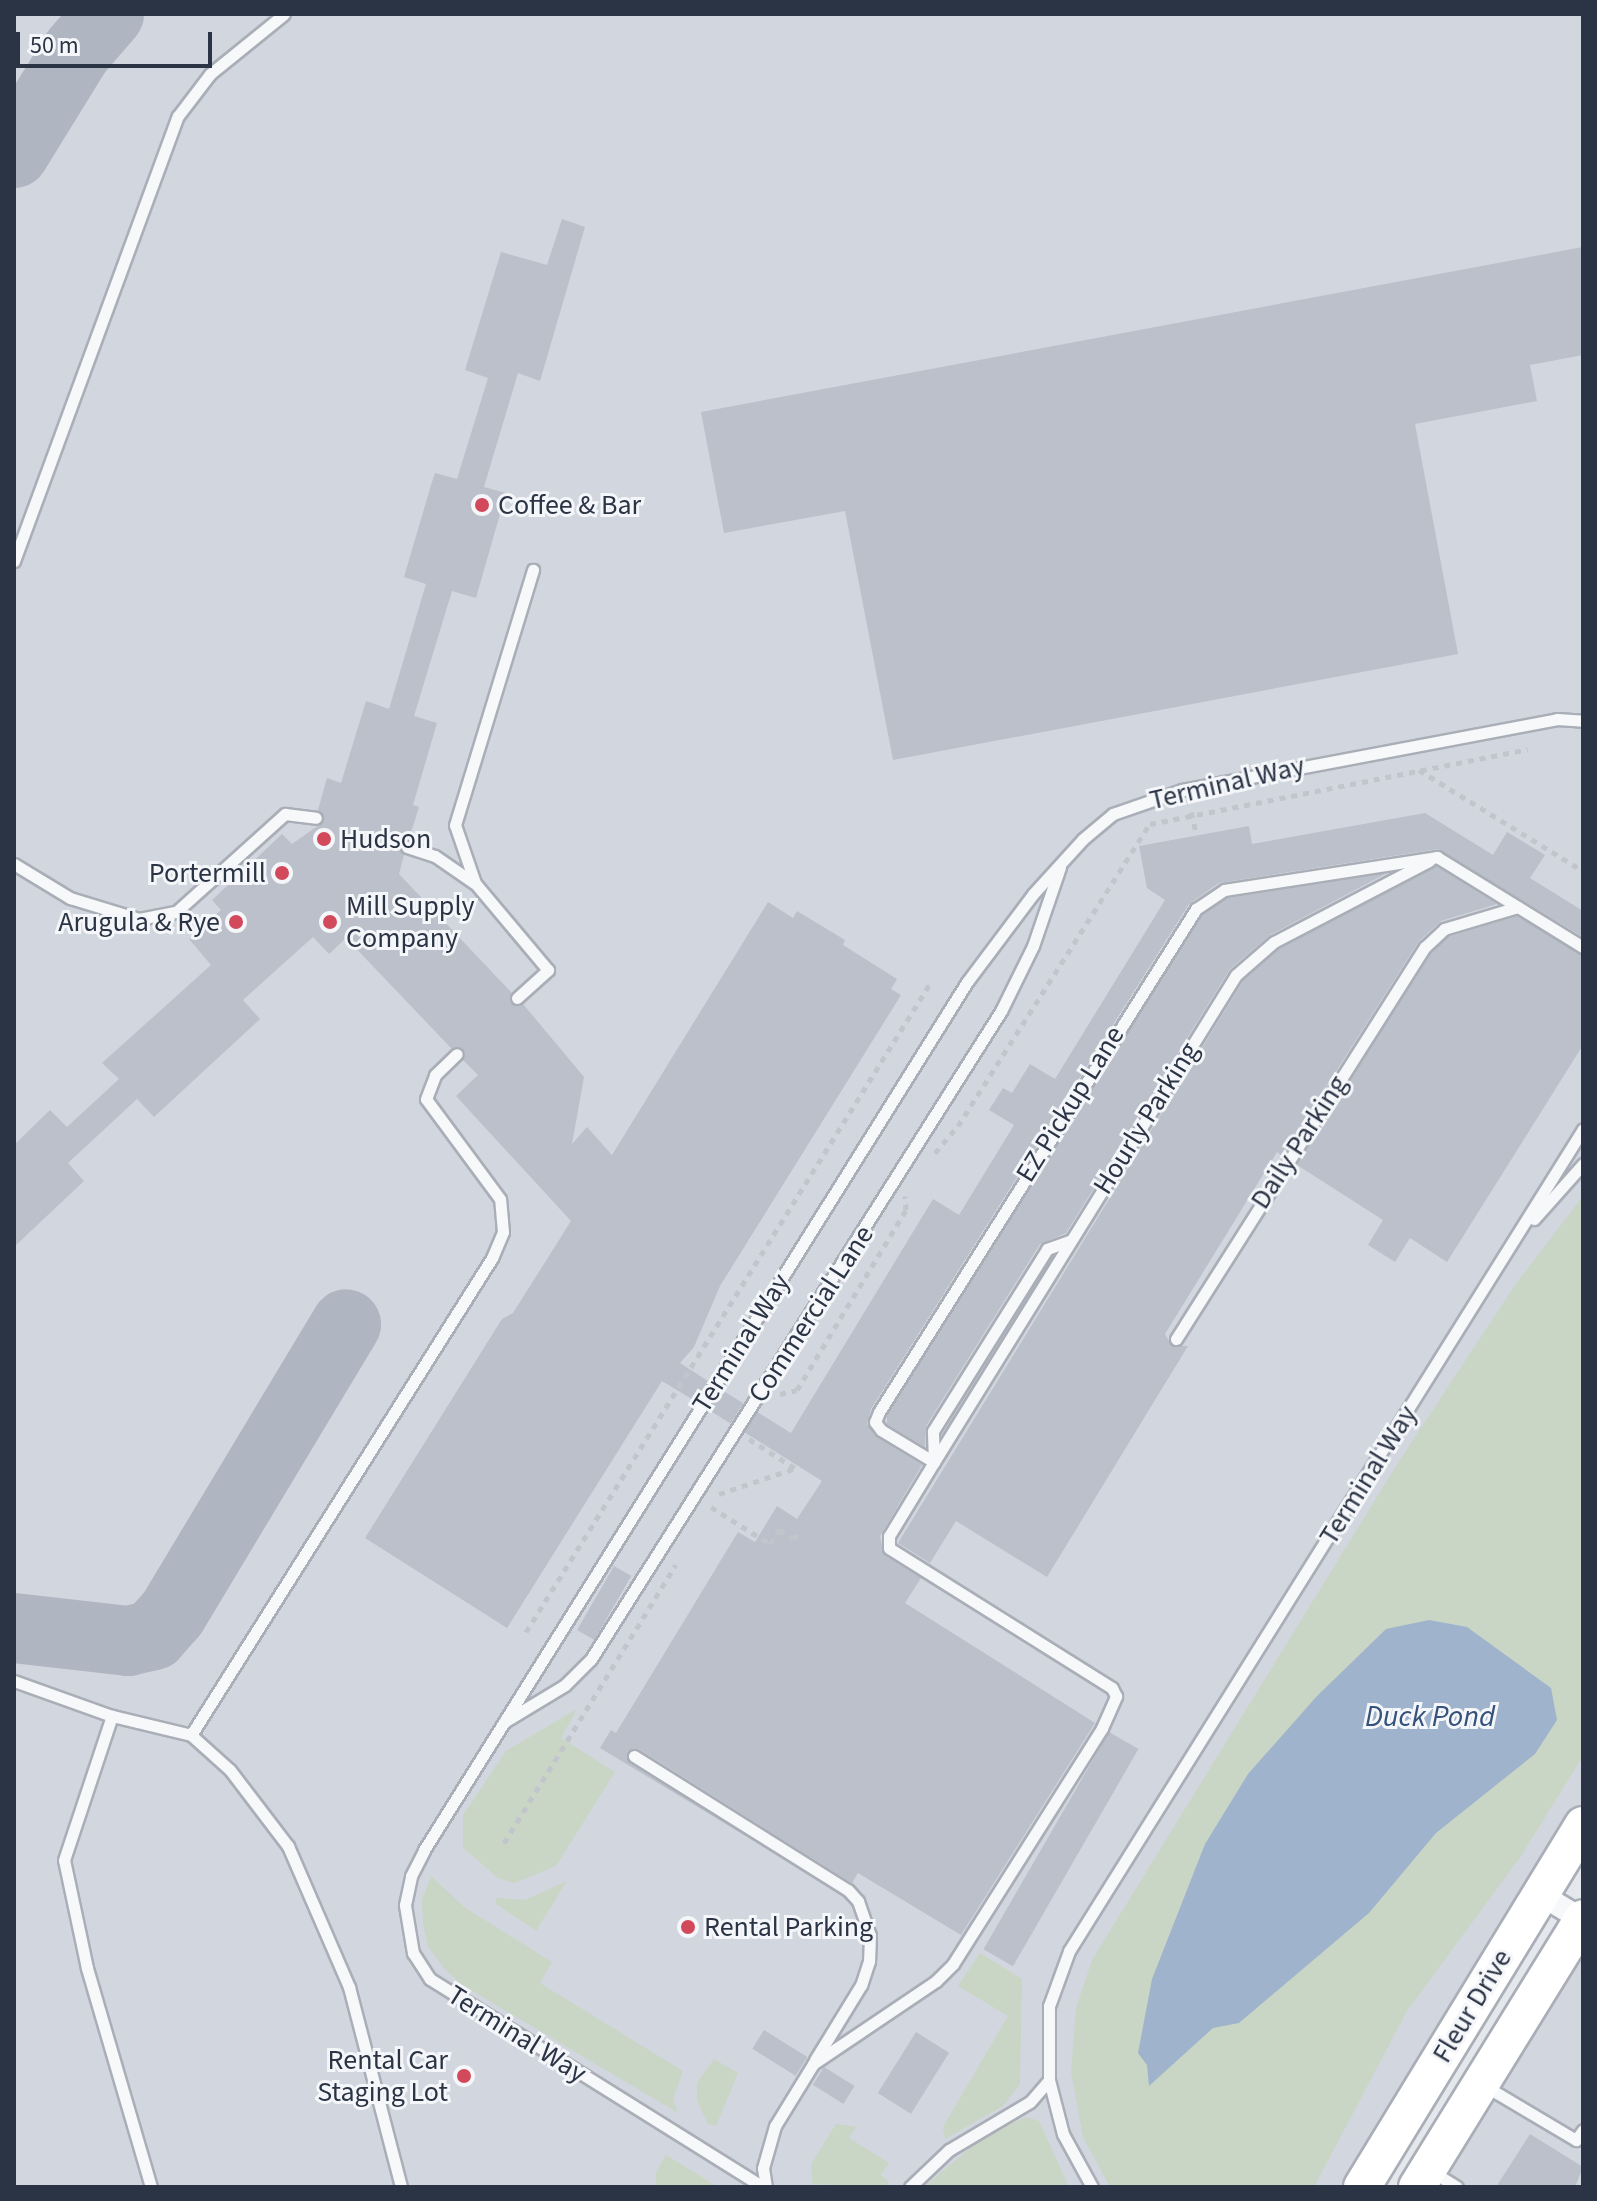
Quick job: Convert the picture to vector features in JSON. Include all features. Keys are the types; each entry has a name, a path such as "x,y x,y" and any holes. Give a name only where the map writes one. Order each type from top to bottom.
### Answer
{"main road":[{"name":"Fleur Drive","path":"1362,2187 1583,1825"},
{"name":"Fleur Drive","path":"1434,2181 1481,2083 1583,1919"}],"street":[{"path":"1540,1894 1583,1919"}],"lane":[{"path":"14,561 178,116 210,74 284,14"},
{"path":"475,883 455,825 533,570"},
{"name":"Terminal Way","path":"765,2187 456,1999 430,1979 413,1953 405,1905 411,1876 967,982 1061,863 1113,814 1182,790 1557,719 1583,721"},
{"path":"14,864 70,898 139,919 176,912 285,814 316,818"},
{"path":"407,847 435,856 475,883 548,970 517,998"},
{"path":"1437,857 1583,947"},
{"name":"Hourly Parking","path":"934,1462 1236,975 1274,942 1437,857"},
{"name":"EZ Pickup Lane","path":"934,1462 881,1430 875,1422 879,1412 1196,909 1224,890 1437,857"},
{"name":"Commercial Lane","path":"504,1723 565,1685 591,1659 993,1024 1033,946 1061,863"},
{"name":"Daily Parking","path":"1176,1339 1425,947 1444,929 1518,907"},
{"path":"191,1735 492,1258 503,1232 495,1187 426,1099 435,1075 457,1054"},
{"name":"Terminal Way","path":"1092,2187 1063,2134 1049,2080 1049,2006 1069,1951 1583,1129"},
{"path":"1513,1243 1583,1164"},
{"path":"813,2064 936,1981 953,1964 1102,1728 1116,1696 1112,1688 889,1548 889,1536 934,1462"},
{"path":"14,1681 112,1716 191,1735 230,1770 288,1846 349,1987 401,2187"},
{"path":"112,1716 64,1860 87,1968 151,2187"},
{"path":"634,1756 848,1890 858,1901 870,1935 869,1961 861,1985 775,2126 763,2168 765,2187"},
{"path":"910,2187 949,2150 1030,2102 1049,2080"},
{"path":"1481,2083 1581,2138"}],"path":[{"path":"932,1158 958,1126 1143,832 1162,818 1528,749"},
{"path":"1418,770 1528,841 1583,871"},
{"path":"1191,812 1197,836"},
{"path":"526,1632 931,982"},
{"path":"773,1406 780,1394 797,1390 805,1377 906,1210 905,1190"},
{"path":"719,1494 796,1468 749,1439 759,1429"},
{"path":"711,1507 770,1544 779,1530 794,1539 800,1530"},
{"path":"504,1843 676,1565"}],"shaded area":[{"path":"14,14 1583,14 1583,1825 1362,2187 14,2187"},
{"path":"1583,1918 1583,2187 1417,2187"}],"green space":[{"path":"1583,1196 1583,1756 1521,1856 1407,2011 1314,2187 1110,2187 1083,2137 1071,2072 1076,2008 1092,1960 1396,1466 1515,1285"},
{"path":"577,1709 561,1738 615,1772 556,1866 515,1883 498,1878 463,1848 463,1815 506,1751"},
{"path":"431,1876 464,1907 552,1962 540,1983 683,2071 673,2099 678,2113 461,1984 444,1968 428,1947 423,1923 422,1900"},
{"path":"567,1881 536,1931 496,1904 496,1898 525,1900"},
{"path":"980,1953 1022,1979 1020,2084 1003,2106 945,2139 943,2127 1008,2016 958,1986"},
{"path":"714,2059 738,2073 716,2126 708,2124 697,2100 697,2083"},
{"path":"1026,2117 1039,2121 1069,2187 924,2187 982,2138"},
{"path":"836,2124 856,2127 849,2138 889,2163 881,2175 889,2182 886,2187 812,2184 811,2164"},
{"path":"666,2155 718,2187 656,2187 656,2172"}],"water":[{"name":"Duck Pond","path":"1429,1620 1467,1627 1551,1688 1557,1720 1535,1754 1436,1833 1369,1913 1239,2023 1213,2028 1149,2086 1147,2065 1138,2053 1152,1979 1205,1844 1248,1774 1317,1696 1386,1629"}],"building":[{"path":"562,219 585,227 540,381 518,373 484,487 506,493 476,598 452,591 414,716 437,723 413,805 419,807 409,839 399,845 404,855 399,874 511,992 510,1003 523,1004 584,1077 572,1144 587,1127 612,1155 768,902 793,918 797,911 845,940 843,945 897,979 891,989 901,995 720,1286 694,1347 680,1363 708,1381 695,1401 662,1381 507,1628 365,1538 502,1319 513,1313 571,1221 456,1096 478,1075 463,1060 463,1048 451,1048 346,938 329,954 313,937 243,1000 260,1019 154,1117 137,1099 68,1163 84,1181 14,1247 14,1145 50,1110 67,1127 119,1079 102,1063 211,965 189,939 221,910 212,900 282,834 292,844 323,822 318,810 327,778 341,783 366,701 389,709 426,584 404,577 431,485 435,473 457,479 488,378 465,370 501,252 547,265"},
{"path":"1583,247 1583,355 1530,365 1537,401 1415,424 1458,654 893,760 845,511 724,533 701,412"},
{"path":"1425,813 1493,855 1507,832 1545,855 1530,878 1583,911 1583,937 1438,849 1219,883 1189,904 871,1409 867,1424 875,1436 922,1465 880,1536 884,1555 921,1578 905,1603 1095,1723 961,1935 858,1873 852,1883 639,1749 627,1751 629,1763 774,1853 600,1748 611,1730 616,1733 738,1532 755,1542 777,1506 797,1519 822,1481 744,1432 757,1412 791,1433 933,1199 959,1215 1014,1125 989,1110 1003,1088 1012,1093 1030,1064 1055,1079 1165,900 1147,888 1139,846 1249,826 1252,844"},
{"path":"1436,866 1497,904 1441,921 1419,941 1282,1156 1277,1152 1165,1334 1172,1346 1188,1346 1047,1577 956,1521 930,1563 898,1543 1243,981 1279,949"},
{"path":"1387,873 1270,935 1230,969 1066,1233 1040,1244 926,1426 925,1447 887,1424 887,1416 1202,915 1227,898"},
{"path":"1517,916 1583,955 1583,1045 1447,1262 1410,1238 1395,1262 1368,1245 1383,1220 1297,1165 1432,952 1448,937"},
{"path":"722,1390 743,1403 730,1424 709,1410"},
{"path":"614,1566 631,1576 594,1640 577,1630"},
{"path":"1109,1732 1138,1749 1013,1966 984,1949"},
{"path":"764,2030 807,2057 796,2076 752,2049"},
{"path":"916,2032 949,2053 911,2114 878,2093"},
{"path":"824,2067 855,2086 843,2104 813,2085"},
{"path":"1530,2134 1583,2167 1575,2187 1496,2187"}],"taxiway":[{"path":"14,153 77,51 109,14"},
{"path":"14,1628 128,1641 153,1635 172,1614 346,1324"}],"place":[{"name":"Coffee & Bar","path":"482,505"},
{"name":"Hudson","path":"324,839"},
{"name":"Portermill","path":"282,873"},
{"name":"Arugula & Rye","path":"236,922"},
{"name":"Mill Supply Company","path":"330,922"},
{"name":"Rental Parking","path":"688,1927"},
{"name":"Rental Car Staging Lot","path":"464,2076"}]}
